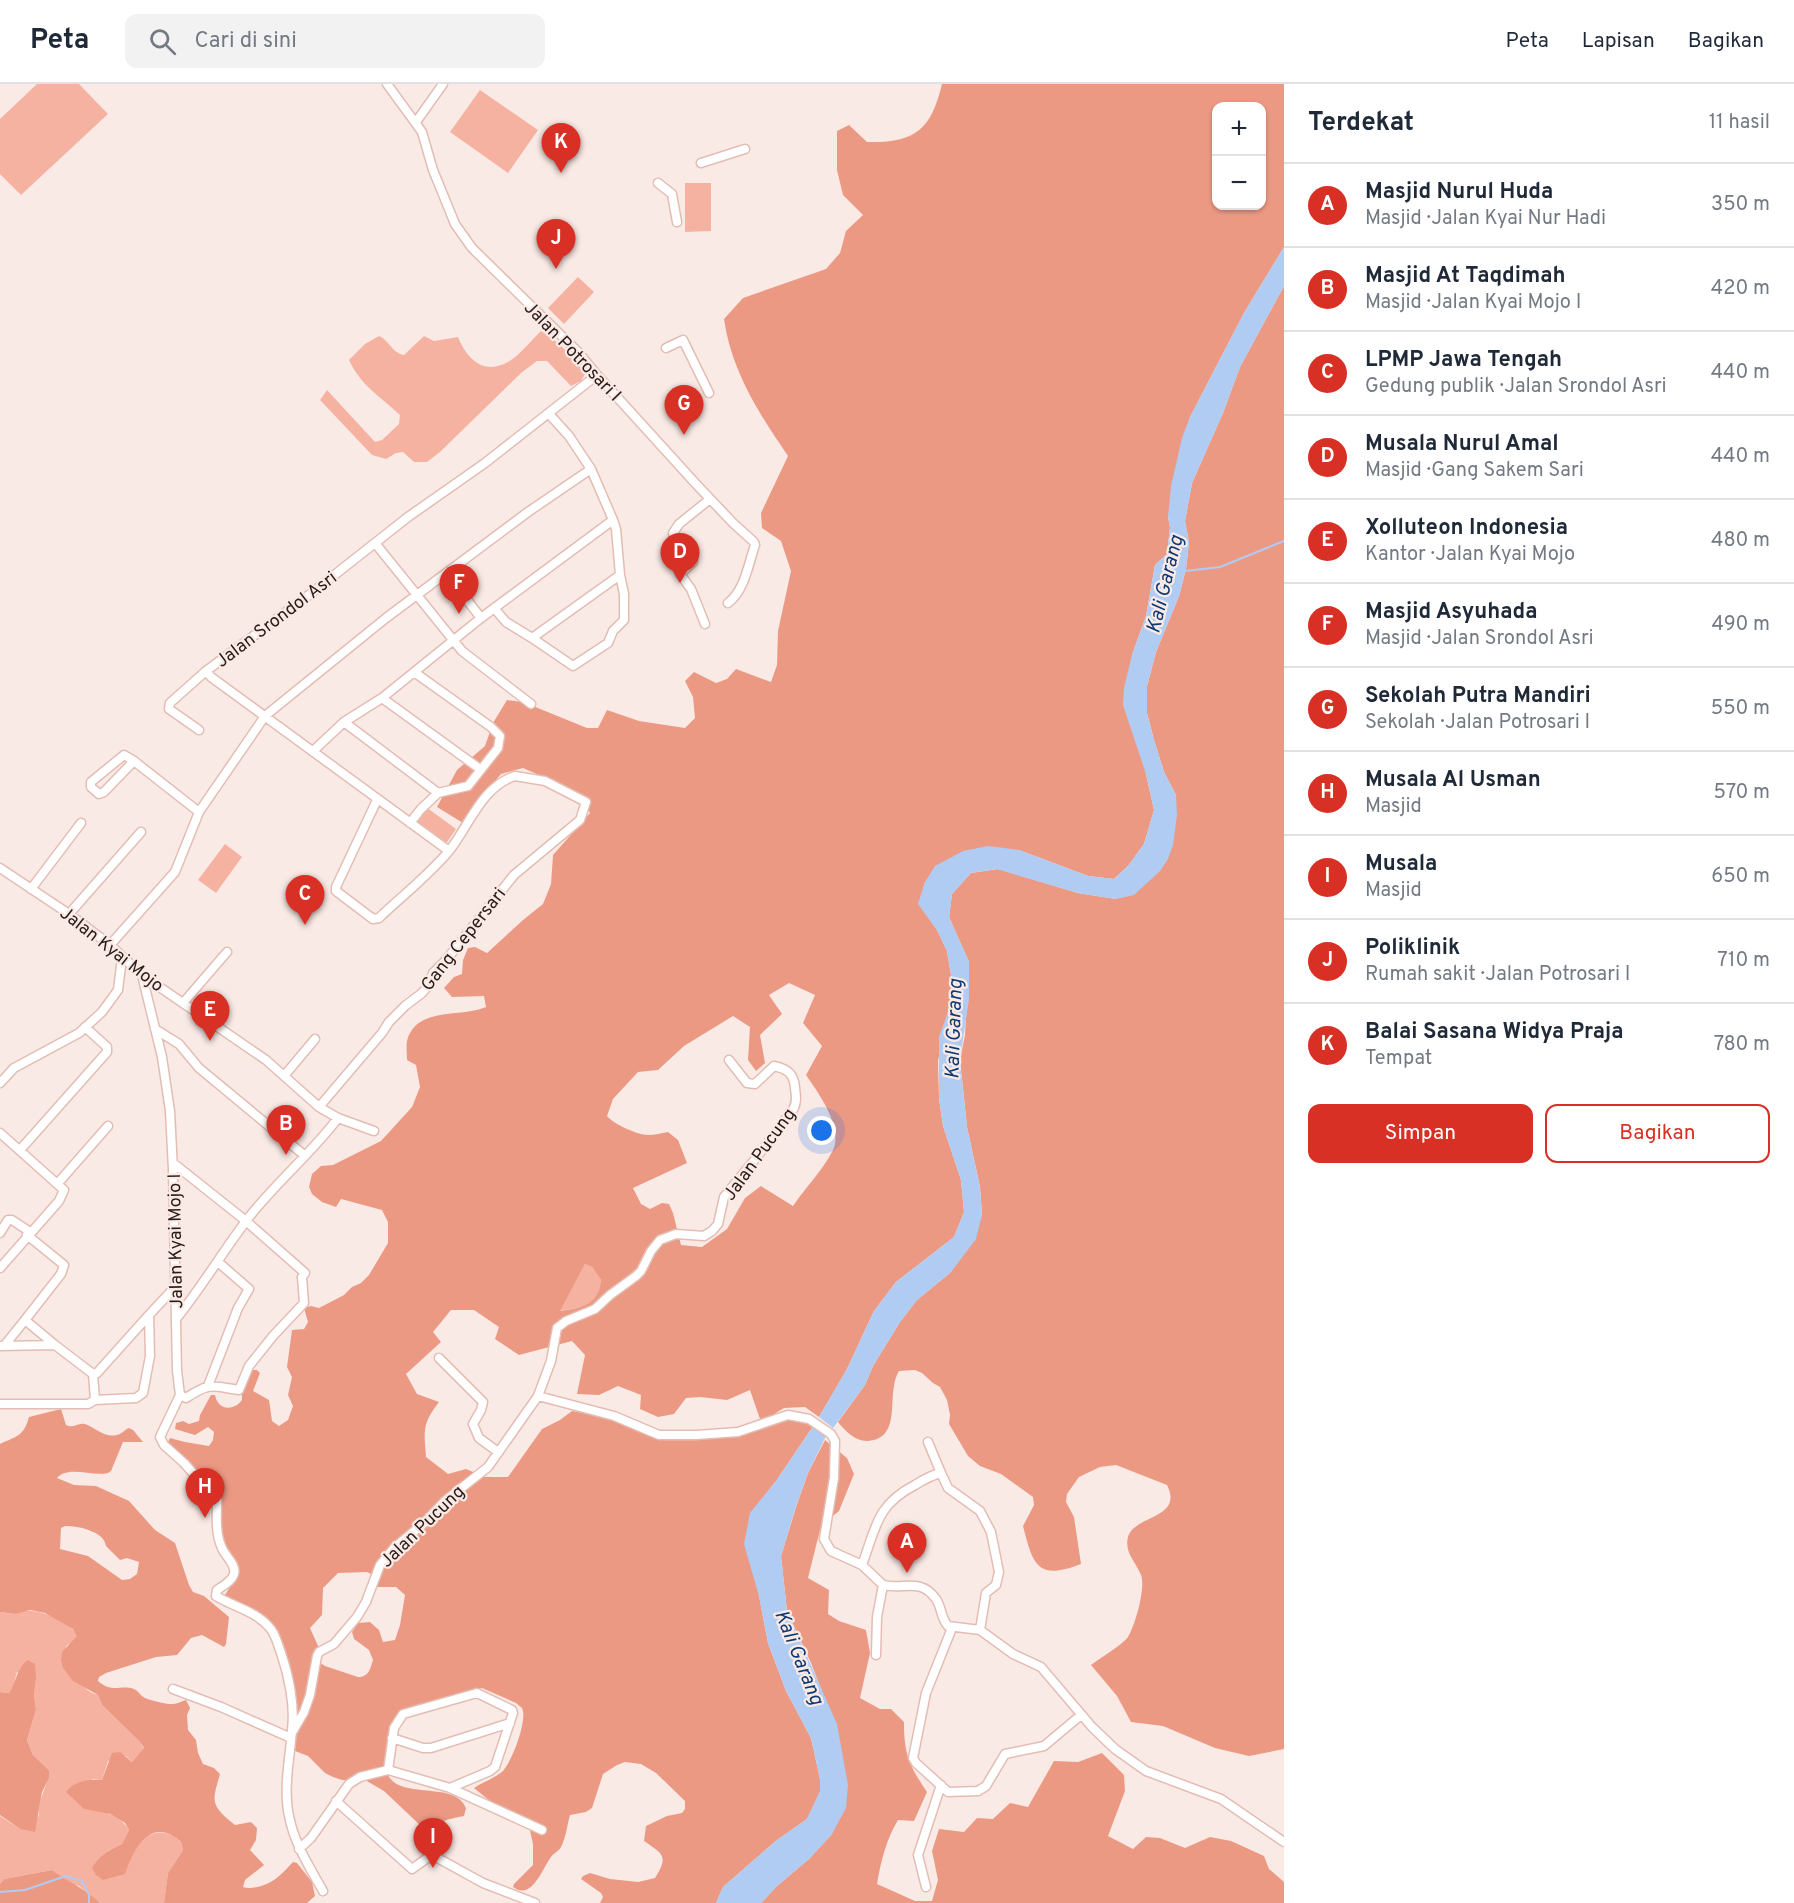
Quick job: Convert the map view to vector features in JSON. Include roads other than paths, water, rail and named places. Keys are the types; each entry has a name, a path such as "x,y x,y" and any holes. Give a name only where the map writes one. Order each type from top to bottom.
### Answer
{"street":[{"name":"Jalan Potrosari I","path":"387,84 422,132 437,181 455,224 472,248 578,352 710,499 750,537 755,546 742,585 728,603"},
{"path":"416,122 443,84"},
{"path":"701,163 745,148"},
{"path":"658,183 672,194 677,222"},
{"path":"666,348 683,340 709,393"},
{"name":"Jalan Srondol Asri","path":"449,851 377,800 206,671 309,596 408,517 485,463 597,375"},
{"path":"494,608 506,622 575,666 600,650 624,620 624,594 613,520 591,469 549,414"},
{"path":"110,945 175,872 199,812 265,716 330,661 446,573 591,469"},
{"path":"705,624 690,589 680,574 693,562 676,541 673,533 679,524 710,499"},
{"path":"313,751 344,722 382,698 452,640 613,520"},
{"path":"375,543 452,640 475,663 531,704"},
{"path":"446,573 481,618"},
{"path":"532,638 621,575"},
{"path":"199,730 168,706 206,671"},
{"path":"410,823 438,793 468,786 498,748 500,736 491,727 414,672"},
{"path":"382,698 480,769"},
{"path":"344,722 438,793"},
{"path":"134,761 104,792 99,794 91,787 92,782 124,755 134,761 199,812"},
{"name":"Gang Cepersari","path":"319,1107 389,1022 428,986 433,973 514,875 580,820 586,802 545,781 513,777 498,785 487,795 449,851"},
{"path":"377,800 336,887 336,891 370,918 379,918 449,851"},
{"path":"31,889 81,822"},
{"path":"69,914 141,831"},
{"name":"Jalan Kyai Mojo","path":"0,868 69,914 110,945 142,975 266,1060 319,1107 338,1118 374,1131"},
{"path":"183,1003 227,952"},
{"path":"0,1083 14,1068 79,1033 102,1012 116,993 122,958"},
{"name":"Jalan Kyai Mojo I","path":"142,975 162,1057 170,1111 177,1371 180,1395"},
{"path":"20,1150 107,1052 107,1047 85,1027"},
{"path":"155,1029 179,1044 199,1068 304,1155"},
{"path":"284,1076 315,1038"},
{"name":"Jalan Pucung","path":"291,1735 304,1712 310,1695 319,1652 334,1644 357,1617 366,1602 380,1565 394,1548 424,1523 445,1501 486,1469 538,1396 551,1361 557,1328 566,1321 595,1309 610,1294 636,1276 660,1240 676,1234 704,1236 712,1231 718,1224 724,1197 794,1108 796,1100 794,1079 790,1072 782,1067 774,1066 755,1084 747,1083 729,1060"},
{"name":"Jalan Kyai Mojo I","path":"176,1319 246,1221 304,1155 324,1137 338,1118"},
{"path":"58,1184 108,1126"},
{"path":"0,1133 64,1190 61,1198 0,1268"},
{"name":"Jalan Kyai Mojo I","path":"173,1163 246,1221 305,1273 302,1277 304,1303 249,1366 239,1390 208,1386"},
{"path":"0,1233 8,1220 12,1220 62,1263 64,1268 25,1320 2,1346"},
{"path":"218,1262 249,1289 238,1308 208,1386 186,1398 180,1395 160,1437 164,1445 184,1463 217,1500 217,1531 222,1547 235,1567 235,1573 225,1585 217,1590 216,1596 260,1618 273,1630 285,1664 292,1711 287,1771 288,1816 300,1849 323,1891"},
{"path":"93,1374 97,1373 176,1286"},
{"path":"0,1404 88,1404 95,1400 136,1398 143,1393 150,1356 149,1315"},
{"path":"25,1320 93,1374 95,1400"},
{"path":"2,1346 55,1345"},
{"path":"439,1358 483,1402 482,1410 473,1424 479,1438 498,1452"},
{"path":"538,1396 614,1416 659,1435 738,1432 788,1415 809,1419 831,1434 835,1441 836,1455 824,1539 831,1551 862,1565 883,1585 911,1585 926,1588 937,1600 944,1622 952,1628 980,1630 1013,1654 1041,1666 1081,1715 1115,1749 1146,1770 1221,1799 1284,1842"},
{"path":"928,1442 948,1488 980,1511 994,1542 999,1579 996,1585 986,1593 980,1630"},
{"path":"862,1565 877,1522 891,1500 904,1490 940,1473"},
{"path":"876,1655 877,1617 883,1585"},
{"path":"952,1628 926,1693 913,1755 916,1763 951,1793 978,1791 990,1782 1005,1754 1044,1746 1081,1715"},
{"path":"173,1689 291,1735"},
{"path":"388,1770 394,1728 403,1714 477,1693 512,1710 495,1767 450,1788"},
{"path":"392,1738 430,1748 510,1723"},
{"path":"300,1849 311,1838 349,1784 360,1777 388,1770 450,1788 542,1830"},
{"path":"926,1887 918,1851 941,1785"},
{"path":"336,1801 412,1869 430,1856 434,1856 483,1883 535,1903"}],"water":[{"name":"Kali Garang","path":"1284,247 1284,286 1240,367 1223,413 1192,483 1185,521 1189,542 1186,569 1179,596 1156,652 1147,686 1147,713 1154,740 1164,772 1176,795 1177,815 1173,845 1168,859 1160,871 1134,895 1116,899 1078,893 997,869 971,873 952,894 949,917 969,962 969,999 960,1060 967,1127 980,1187 982,1215 976,1239 951,1272 917,1300 900,1322 873,1366 865,1385 833,1428 819,1417 847,1369 874,1311 896,1282 954,1237 964,1212 961,1180 943,1126 939,1098 939,1037 948,1012 953,987 947,951 937,930 918,904 925,882 935,866 963,851 988,846 1019,850 1088,876 1114,879 1128,866 1144,844 1154,810 1146,774 1123,705 1124,688 1132,655 1146,616 1155,565 1167,554 1171,486 1182,438 1190,417 1244,313"},
{"name":"Kali Garang","path":"814,1425 827,1434 808,1473 781,1556 787,1611 837,1724 848,1785 846,1808 832,1834 809,1859 761,1903 716,1903 723,1887 777,1840 807,1819 820,1791 820,1779 811,1738 786,1691 768,1643 759,1596 744,1544 750,1513 776,1481"}],"waterway":[{"name":"Kali Garang","path":"1185,571 1220,567 1284,541"},
{"path":"0,1892 25,1890 66,1876 82,1881 89,1895 89,1903"}],"place":[{"name":"Balai Sasana Widya Praja","path":"561,173"},
{"name":"Poliklinik","path":"556,269"},
{"name":"Sekolah Putra Mandiri","path":"684,435"},
{"name":"Musala Nurul Amal","path":"680,583"},
{"name":"Masjid Asyuhada","path":"459,614"},
{"name":"LPMP Jawa Tengah","path":"305,925"},
{"name":"Xolluteon Indonesia","path":"210,1041"},
{"name":"Masjid At Taqdimah","path":"286,1155"},
{"name":"Musala Al Usman","path":"205,1518"},
{"name":"Masjid Nurul Huda","path":"907,1573"},
{"name":"Musala","path":"433,1868"}]}
